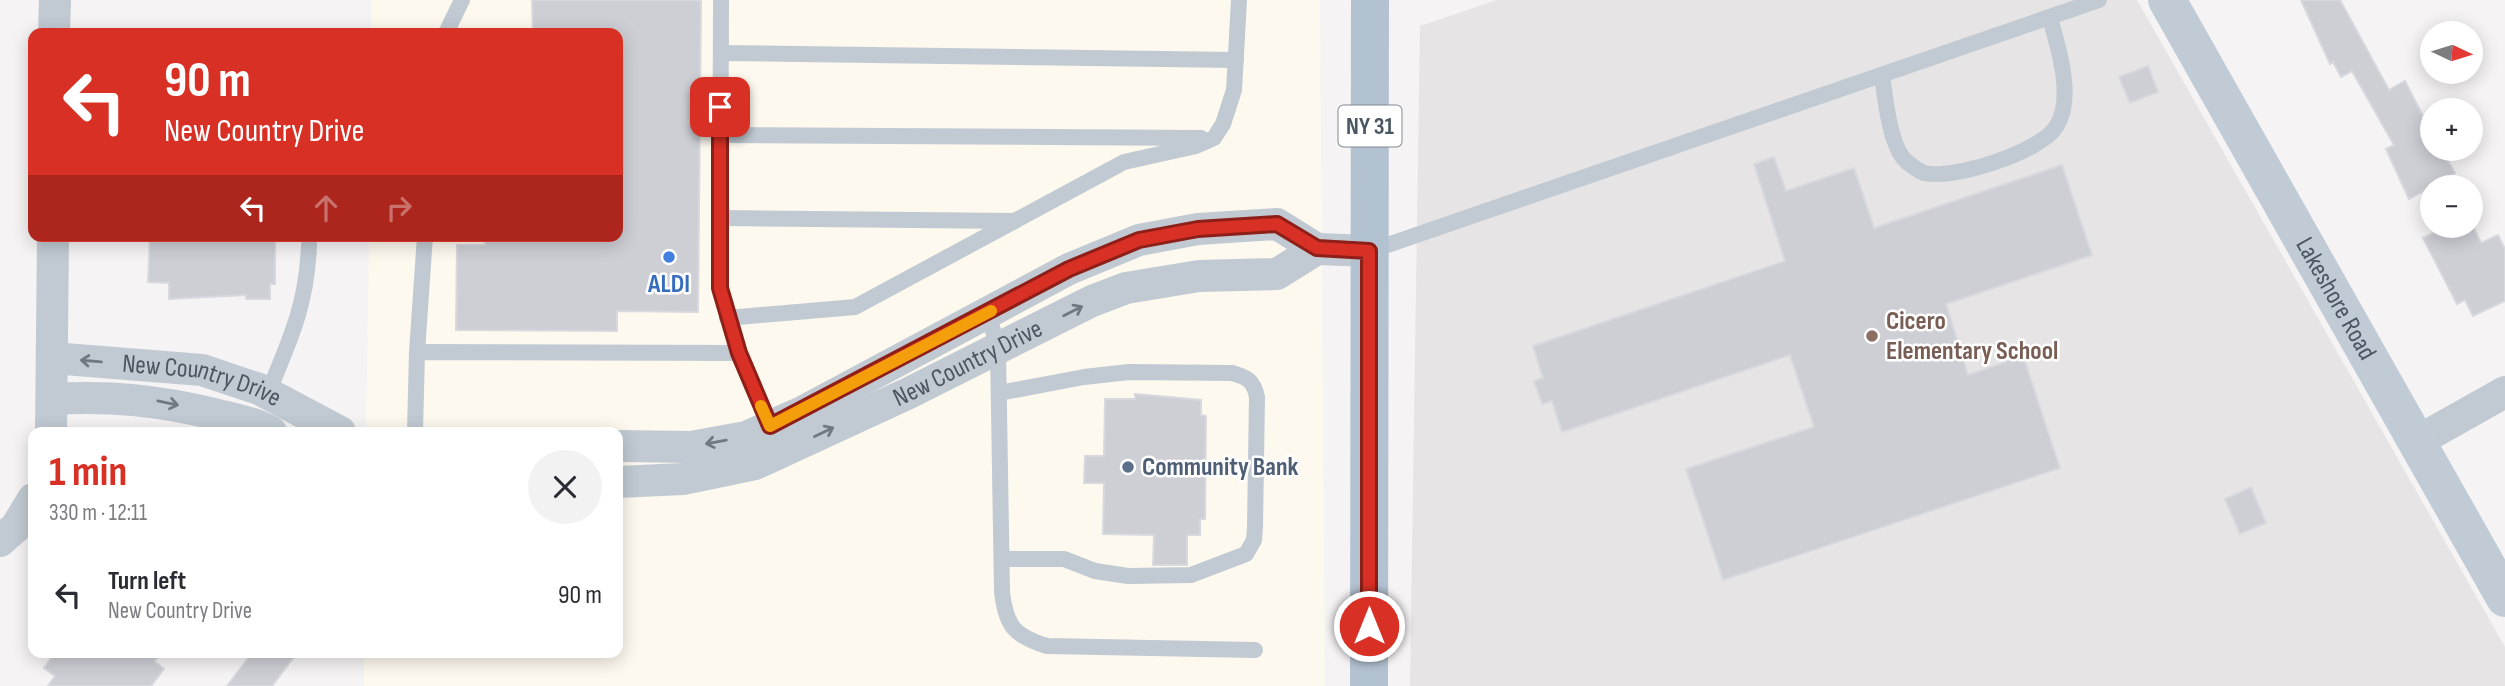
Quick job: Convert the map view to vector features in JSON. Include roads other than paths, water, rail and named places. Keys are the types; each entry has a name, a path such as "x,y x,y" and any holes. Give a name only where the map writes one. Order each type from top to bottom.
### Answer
{"main road":[{"name":"NY 31","path":"1369,686 1370,0"}],"street":[{"path":"54,28 55,0"},
{"name":"Lakeshore Road","path":"2167,0 2505,598"},
{"name":"New Country Drive","path":"623,482 683,479 755,464 776,439 988,313 1069,269 1139,240 1198,229 1277,224 1317,248 1369,251"},
{"path":"51,427 53,242"},
{"name":"New Country Drive","path":"623,446 691,446 746,437 776,439 998,348 1092,301 1126,288 1199,276 1277,274 1317,248"},
{"name":"New Country Drive","path":"52,358 202,370 268,393 331,427"},
{"path":"2416,442 2505,392"},
{"name":"New Country Drive","path":"52,399 108,396 161,401 262,427"},
{"path":"0,541 16,527 28,507"}],"lane":[{"path":"448,28 462,0"},
{"path":"720,0 720,288 739,353 776,439"},
{"path":"727,318 855,307 1124,162 1196,146 1213,138 1223,124 1234,90 1239,0"},
{"path":"1369,251 2099,0"},
{"path":"1882,75 1889,121 1904,160 1923,173 1983,166 2043,142 2058,125 2064,95 2062,62 2050,18"},
{"path":"720,52 1236,60"},
{"path":"720,135 1213,138"},
{"path":"720,218 1016,221"},
{"path":"415,427 416,352 425,242"},
{"path":"268,393 301,312 308,278 309,245"},
{"path":"988,313 998,348 1004,613 1020,638 1047,646 1255,650"},
{"path":"416,352 739,353"},
{"path":"999,393 1084,377 1129,372 1232,373 1246,377 1255,385 1257,397 1254,540 1246,554 1191,575 1128,576 1095,571 1064,559 1002,559"}],"place":[{"name":"ALDI","path":"669,257"},
{"name":"Cicero Elementary School","path":"1872,336"},
{"name":"Community Bank","path":"1128,467"}]}
